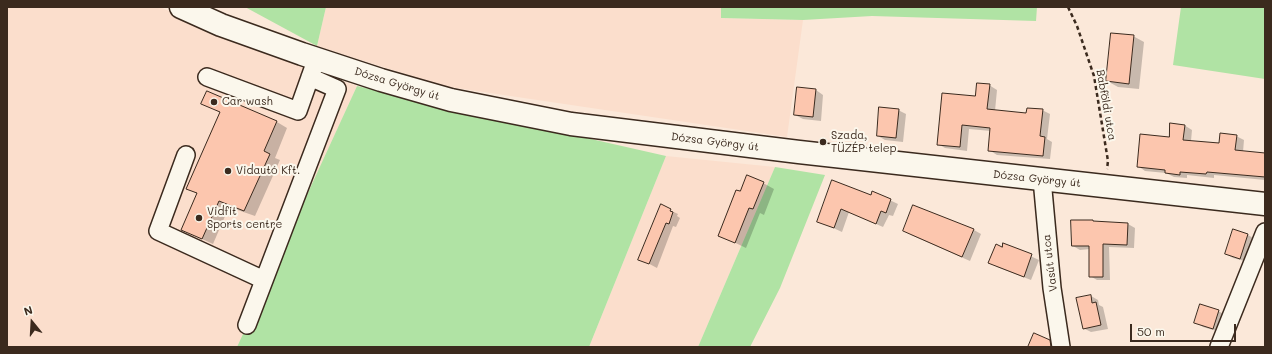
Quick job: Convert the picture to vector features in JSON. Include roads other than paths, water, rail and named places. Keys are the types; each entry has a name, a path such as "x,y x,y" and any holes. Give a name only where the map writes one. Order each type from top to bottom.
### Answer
{"main road":[{"name":"Dózsa György út","path":"181,7 313,68 381,80 451,100 571,124 713,142 1265,204"}],"street":[{"path":"207,77 298,111 313,68 337,89 247,325"},
{"path":"186,155 158,231 264,280"},
{"name":"Vasút utca","path":"1042,179 1052,288 1062,347"},
{"path":"1219,347 1265,232"}],"place":[{"name":"Car wash","path":"214,102"},
{"name":"Szada, TÜZÉP telep","path":"823,142"},
{"name":"Vidautó Kft.","path":"228,171"},
{"name":"Vidfit Sports centre","path":"199,218"}]}
